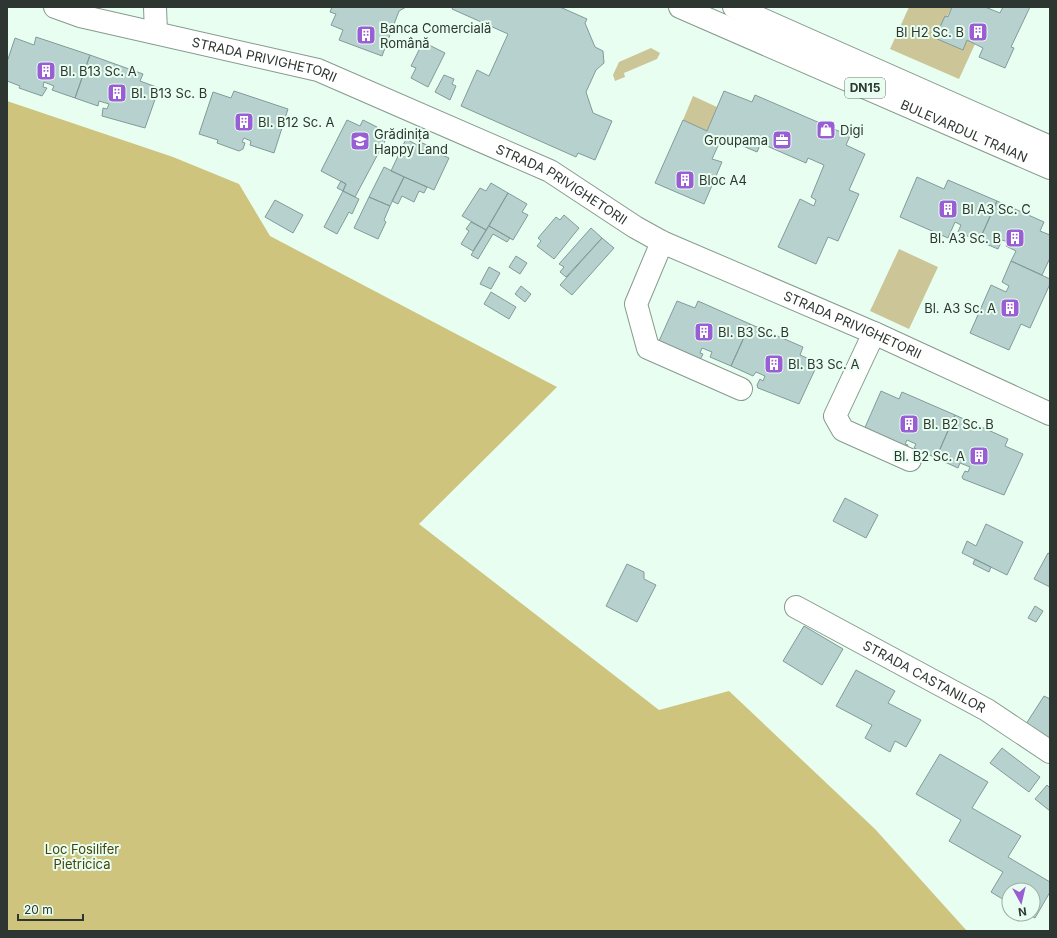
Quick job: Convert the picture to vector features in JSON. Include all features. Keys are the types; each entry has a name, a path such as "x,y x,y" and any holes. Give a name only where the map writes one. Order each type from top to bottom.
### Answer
{"street":[{"name":"STRADA PRIVIGHETORII","path":"55,7 80,16 318,70 550,171 635,227 662,242 874,333 1050,414"},
{"path":"155,7 156,33"},
{"name":"BULEVARDUL TRAIAN","path":"680,7 1050,168"},
{"name":"BULEVARDUL TRAIAN","path":"734,7 1050,147"},
{"path":"662,242 636,304 648,348 741,390"},
{"path":"874,333 835,416 843,430 910,460"},
{"name":"STRADA CASTANILOR","path":"796,606 987,710 1050,752"}],"shaded area":[{"path":"909,7 952,7 936,38 963,50 967,40 975,44 959,79 890,49"},
{"path":"651,48 660,53 657,59 624,73 625,77 615,81 613,75 619,62"},
{"path":"693,96 717,107 707,131 683,120"},
{"path":"899,249 938,267 909,329 870,311"}],"green space":[{"name":"Loc Fosilifer Pietricica","path":"7,101 173,157 239,184 270,236 557,387 419,524 659,710 729,691 875,829 967,931 7,931"}],"building":[{"name":"Banca Comercială Română","path":"332,7 406,7 399,11 382,56 339,40 343,30 331,25 336,14 330,12"},
{"path":"453,7 560,7 587,19 585,23 595,47 603,51 604,63 596,70 586,92 593,113 612,121 595,160 578,153 576,157 461,106 477,70 489,76 508,34 452,9"},
{"name":"Bl H2 Sc. B","path":"952,7 985,7 1000,13 1003,7 1030,7 1011,47 1014,48 1005,68 979,57 983,48 967,40 963,50 935,38 945,16 948,17"},
{"name":"Bl. B13 Sc. A","path":"36,37 90,55 75,98 52,90 54,86 44,82 43,87 47,88 42,96 19,88 20,86 7,81 7,62 15,38 34,45"},
{"path":"423,42 445,53 428,87 411,78 416,68 411,66"},
{"name":"Bl. B13 Sc. B","path":"90,55 143,74 140,81 159,88 145,128 102,116 103,108 107,109 109,104 99,101 98,106 75,98"},
{"path":"444,75 454,79 452,84 456,86 450,100 435,92"},
{"name":"Bl. B12 Sc. A","path":"234,91 288,109 274,153 250,145 251,141 244,138 242,142 245,143 243,149 239,151 217,143 218,140 199,134 213,92 231,98"},
{"name":"Bloc A4","path":"724,91 752,102 755,95 850,136 846,145 865,154 849,190 859,194 838,241 828,237 816,264 778,247 800,199 814,206 816,200 811,197 824,165 808,158 806,163 767,146 769,143 762,140 757,152 722,137 712,159 722,162 704,204 655,183 683,120 707,131"},
{"path":"347,120 360,126 363,120 377,127 374,133 386,139 355,197 343,191 346,184 321,171"},
{"path":"406,139 419,146 420,142 436,149 435,152 449,158 434,190 391,171"},
{"path":"384,167 404,177 390,206 369,197"},
{"path":"404,177 427,187 424,193 419,191 414,202 402,196 398,204 392,201"},
{"name":"Bl A3 Sc. C","path":"917,177 944,189 948,180 997,201 979,241 958,232 961,225 955,222 948,238 900,217"},
{"path":"341,181 346,184 343,191 337,188"},
{"path":"491,183 508,193 486,230 462,216 480,188 486,191"},
{"path":"343,191 359,199 352,214 349,212 337,234 324,227"},
{"path":"508,193 527,204 522,212 528,215 513,240 489,226"},
{"path":"369,197 390,206 384,220 386,222 378,239 354,228"},
{"path":"275,200 303,215 293,233 265,217"},
{"name":"Bl. A3 Sc. B","path":"997,201 1044,222 1040,231 1050,235 1050,258 1042,275 1011,261 1016,251 1006,246 1008,242 1002,240 998,249 979,241"},
{"path":"564,215 579,228 554,259 537,246 541,241 538,238 556,217 560,220"},
{"path":"471,222 486,230 473,251 461,244 469,231 466,229"},
{"path":"489,226 510,238 507,242 493,234 478,259 471,255"},
{"path":"591,228 602,238 566,277 560,272 564,267 559,264"},
{"path":"602,238 614,248 572,295 560,285"},
{"path":"516,256 527,263 520,274 509,267"},
{"name":"Bl. A3 Sc. A","path":"1011,261 1050,279 1050,284 1030,328 1021,324 1009,350 970,333 991,285 1006,292 1009,286 1002,282"},
{"path":"489,267 500,273 491,289 480,284"},
{"path":"521,286 531,294 525,302 515,294"},
{"path":"491,292 516,307 509,319 484,304"},
{"name":"Bl. B3 Sc. B","path":"677,301 695,308 698,301 750,324 731,366 710,357 712,352 702,348 700,353 703,354 700,360 659,341"},
{"name":"Bl. B3 Sc. A","path":"750,324 803,347 800,355 818,363 799,404 758,388 757,385 760,379 763,381 765,376 756,372 753,376 731,366"},
{"name":"Bl. B2 Sc. B","path":"881,391 899,399 902,392 955,415 936,458 914,448 916,444 907,440 905,444 908,445 905,452 863,432"},
{"name":"Bl. B2 Sc. A","path":"955,415 1008,439 1005,446 1023,454 1004,495 963,479 962,477 965,471 968,472 970,467 960,463 958,468 936,458"},
{"path":"845,498 878,515 866,538 833,521"},
{"path":"986,524 1023,542 1007,575 962,553 967,541 976,546"},
{"path":"1048,553 1050,554 1050,587 1034,579"},
{"path":"975,559 991,567 989,572 973,564"},
{"path":"627,564 644,572 644,579 656,585 637,622 606,606"},
{"path":"1035,606 1043,611 1036,622 1028,618"},
{"path":"804,626 843,649 822,685 783,661"},
{"path":"856,670 895,691 888,703 921,720 906,747 895,741 890,752 865,738 872,725 836,706"},
{"path":"1044,696 1050,699 1050,740 1026,724"},
{"path":"1002,748 1040,777 1029,792 990,763"},
{"path":"940,754 988,782 972,808 1021,836 1008,857 1050,882 1050,892 1041,908 1041,882 1001,882 1001,898 991,892 1003,872 949,841 961,820 916,794"},
{"path":"1047,785 1050,788 1050,811 1035,799"}],"place":[{"name":"Bl H2 Sc. B","path":"978,32"},
{"name":"Banca Comercială Română","path":"366,35"},
{"name":"Bl. B13 Sc. A","path":"46,71"},
{"name":"Bl. B13 Sc. B","path":"117,93"},
{"name":"Bl. B12 Sc. A","path":"244,122"},
{"name":"Digi","path":"826,130"},
{"name":"Groupama","path":"782,140"},
{"name":"Grădinița Happy Land","path":"360,141"},
{"name":"Bloc A4","path":"685,180"},
{"name":"Bl A3 Sc. C","path":"948,209"},
{"name":"Bl. A3 Sc. B","path":"1015,238"},
{"name":"Bl. A3 Sc. A","path":"1010,308"},
{"name":"Bl. B3 Sc. B","path":"704,332"},
{"name":"Bl. B3 Sc. A","path":"774,364"},
{"name":"Bl. B2 Sc. B","path":"909,424"},
{"name":"Bl. B2 Sc. A","path":"979,456"}]}
